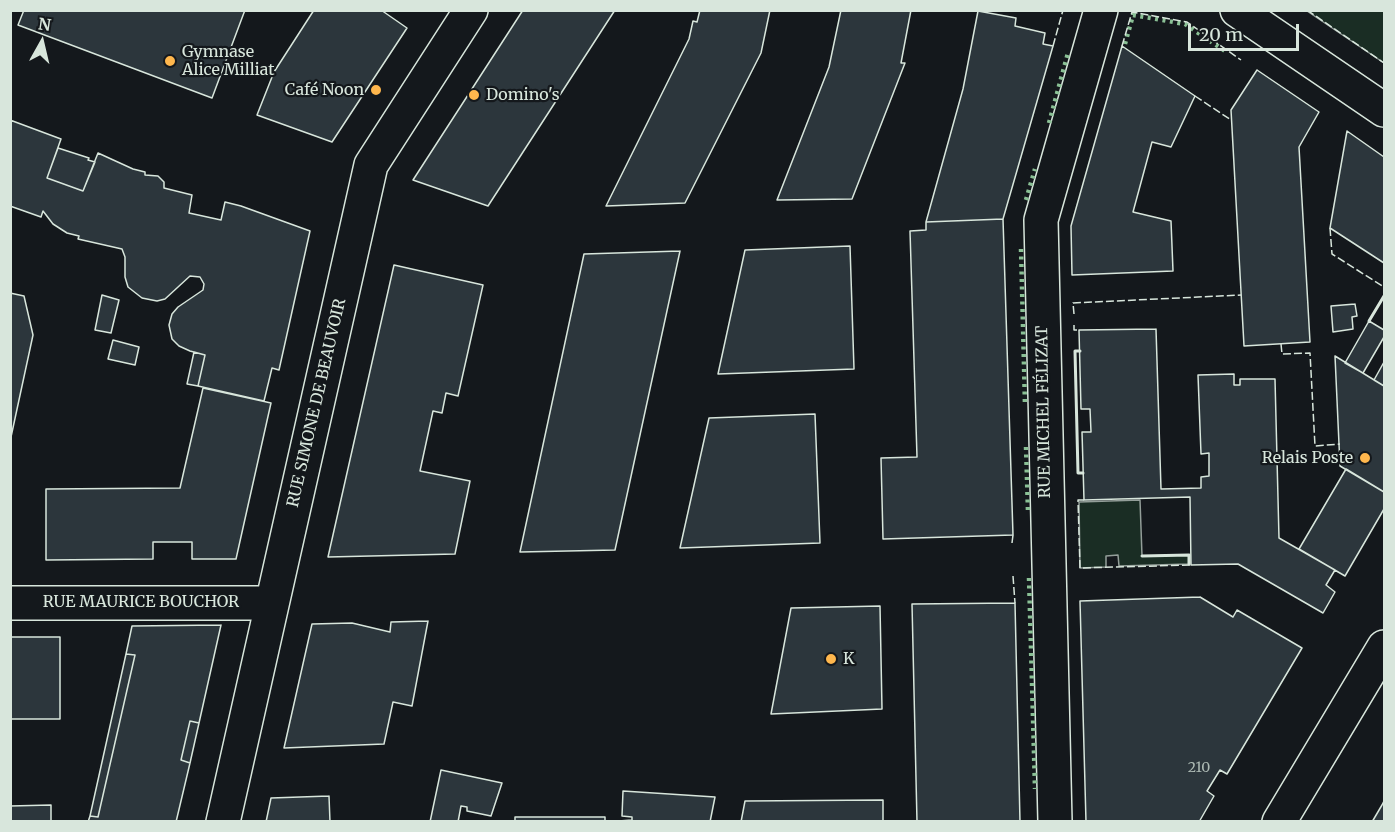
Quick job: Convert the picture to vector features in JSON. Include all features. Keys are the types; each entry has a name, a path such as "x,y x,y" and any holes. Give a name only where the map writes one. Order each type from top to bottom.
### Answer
{"street":[{"name":"RUE SIMONE DE BEAUVOIR","path":"224,822 371,165 471,10"},
{"name":"RUE MICHEL FÉLIZAT","path":"1055,822 1041,220 1101,10"},
{"path":"1237,10 1384,110"},
{"name":"RUE MAURICE BOUCHOR","path":"10,603 272,603"},
{"path":"1279,822 1384,647"}],"green space":[{"path":"1307,11 1384,11 1384,63"},
{"path":"1140,500 1142,556 1189,555 1189,564 1119,566 1118,555 1106,556 1106,567 1080,568 1079,502"}],"building":[{"name":"Gymnase Alice Milliat","path":"24,10 245,10 212,98 18,25"},
{"path":"314,10 381,10 407,28 332,142 257,115 274,72"},
{"path":"523,10 615,10 488,206 413,180"},
{"path":"700,10 770,10 761,53 685,203 606,206 689,39 693,21 697,22"},
{"path":"841,10 911,10 901,63 905,63 852,199 777,200 829,67"},
{"path":"978,11 1016,18 1015,26 1045,33 1043,44 1053,46 1003,219 926,222 963,89"},
{"path":"1122,46 1195,96 1171,147 1152,142 1133,212 1171,221 1173,271 1072,275 1071,226"},
{"path":"1257,70 1319,112 1299,147 1310,342 1244,346 1231,110"},
{"path":"10,120 61,139 47,178 83,191 98,153 145,172 145,175 158,176 164,182 164,188 192,195 189,213 221,220 225,202 310,231 279,370 272,368 264,401 198,386 205,355 179,346 172,339 169,325 172,314 178,307 203,290 204,284 200,277 190,276 165,299 157,301 142,298 128,287 122,249 78,239 79,236 67,233 53,224 43,211 41,217 10,206"},
{"path":"1347,131 1384,157 1384,263 1330,228"},
{"path":"58,148 95,162 83,191 47,178"},
{"path":"1003,219 1013,535 883,539 881,458 917,457 910,231 926,230 926,222"},
{"path":"850,246 854,369 718,374 745,250"},
{"path":"680,251 615,550 520,552 584,254"},
{"path":"394,265 483,285 458,396 446,393 442,413 433,411 420,471 470,481 455,554 328,557"},
{"path":"10,293 24,296 33,335 11,437"},
{"path":"102,295 119,300 111,333 95,330"},
{"path":"1355,304 1357,316 1352,317 1353,329 1333,332 1331,306"},
{"path":"1369,321 1384,330 1384,337 1363,373 1345,363"},
{"path":"1156,329 1161,489 1201,488 1201,477 1209,476 1209,453 1201,454 1198,375 1234,374 1234,385 1240,385 1240,379 1275,379 1279,538 1335,570 1326,585 1335,592 1323,613 1238,564 1191,565 1190,497 1084,500 1082,432 1091,432 1090,409 1081,409 1079,330"},
{"path":"113,340 139,347 135,365 108,359"},
{"path":"194,352 205,355 198,386 187,384"},
{"path":"1335,356 1384,386 1384,492 1340,466"},
{"path":"1384,362 1384,386 1374,380"},
{"path":"203,388 271,403 236,559 192,559 192,542 153,542 153,559 46,560 46,489 180,488"},
{"path":"815,414 820,543 680,548 709,418"},
{"path":"1346,469 1384,492 1384,509 1345,576 1299,549"},
{"path":"1200,597 1233,617 1237,610 1302,648 1227,774 1220,770 1207,791 1214,796 1199,822 1086,822 1080,601"},
{"path":"1015,603 1020,822 917,822 912,604"},
{"name":"K","path":"880,606 882,709 771,714 791,608"},
{"path":"428,621 412,706 393,702 384,744 284,748 312,624 352,623 390,632 391,622"},
{"path":"221,625 199,723 190,721 181,760 190,763 176,822 88,822 90,816 98,817 135,655 126,654 132,626"},
{"path":"10,637 60,637 60,719 10,719"},
{"path":"126,654 135,655 98,817 90,816"},
{"path":"190,721 199,723 190,763 181,760"},
{"path":"441,770 502,783 491,816 467,811 467,807 461,806 458,822 430,822"},
{"path":"623,791 715,797 710,822 605,822 632,820 632,817 622,816"},
{"path":"329,796 330,822 266,822 271,798"},
{"path":"883,800 883,822 741,822 745,801"},
{"path":"1384,801 1384,822 1372,822 1382,805"},
{"path":"51,805 51,822 10,822 10,806"},
{"path":"515,817 605,817 605,822 515,822"}],"hedge":[{"path":"1125,44 1133,15 1185,24 1225,51"},
{"path":"1049,123 1068,53"},
{"path":"1026,200 1035,169"},
{"path":"1021,249 1025,406"},
{"path":"1026,447 1028,512"},
{"path":"1029,578 1035,789"}],"fence":[{"path":"1053,46 1063,10"},
{"path":"1307,10 1384,63"},
{"path":"1122,46 1132,12 1187,22 1241,60"},
{"path":"1195,96 1231,120"},
{"path":"1330,228 1332,254 1384,287"},
{"path":"1074,314 1073,303 1241,295"},
{"path":"1074,325 1074,330 1079,330"},
{"path":"1281,344 1282,354 1310,353 1315,446 1340,444"},
{"path":"1084,500 1078,500 1080,568 1191,565"},
{"path":"1012,543 1013,535"},
{"path":"1013,576 1015,603"}],"wall":[{"path":"1369,321 1384,296"},
{"path":"1080,351 1075,351 1078,473 1083,473"},
{"path":"1142,556 1189,555 1189,564"}],"place":[{"name":"Gymnase Alice Milliat","path":"170,61"},
{"name":"Café Noon","path":"376,90"},
{"name":"Domino's","path":"474,95"},
{"name":"Relais Poste","path":"1365,458"},
{"name":"K","path":"831,659"}]}
